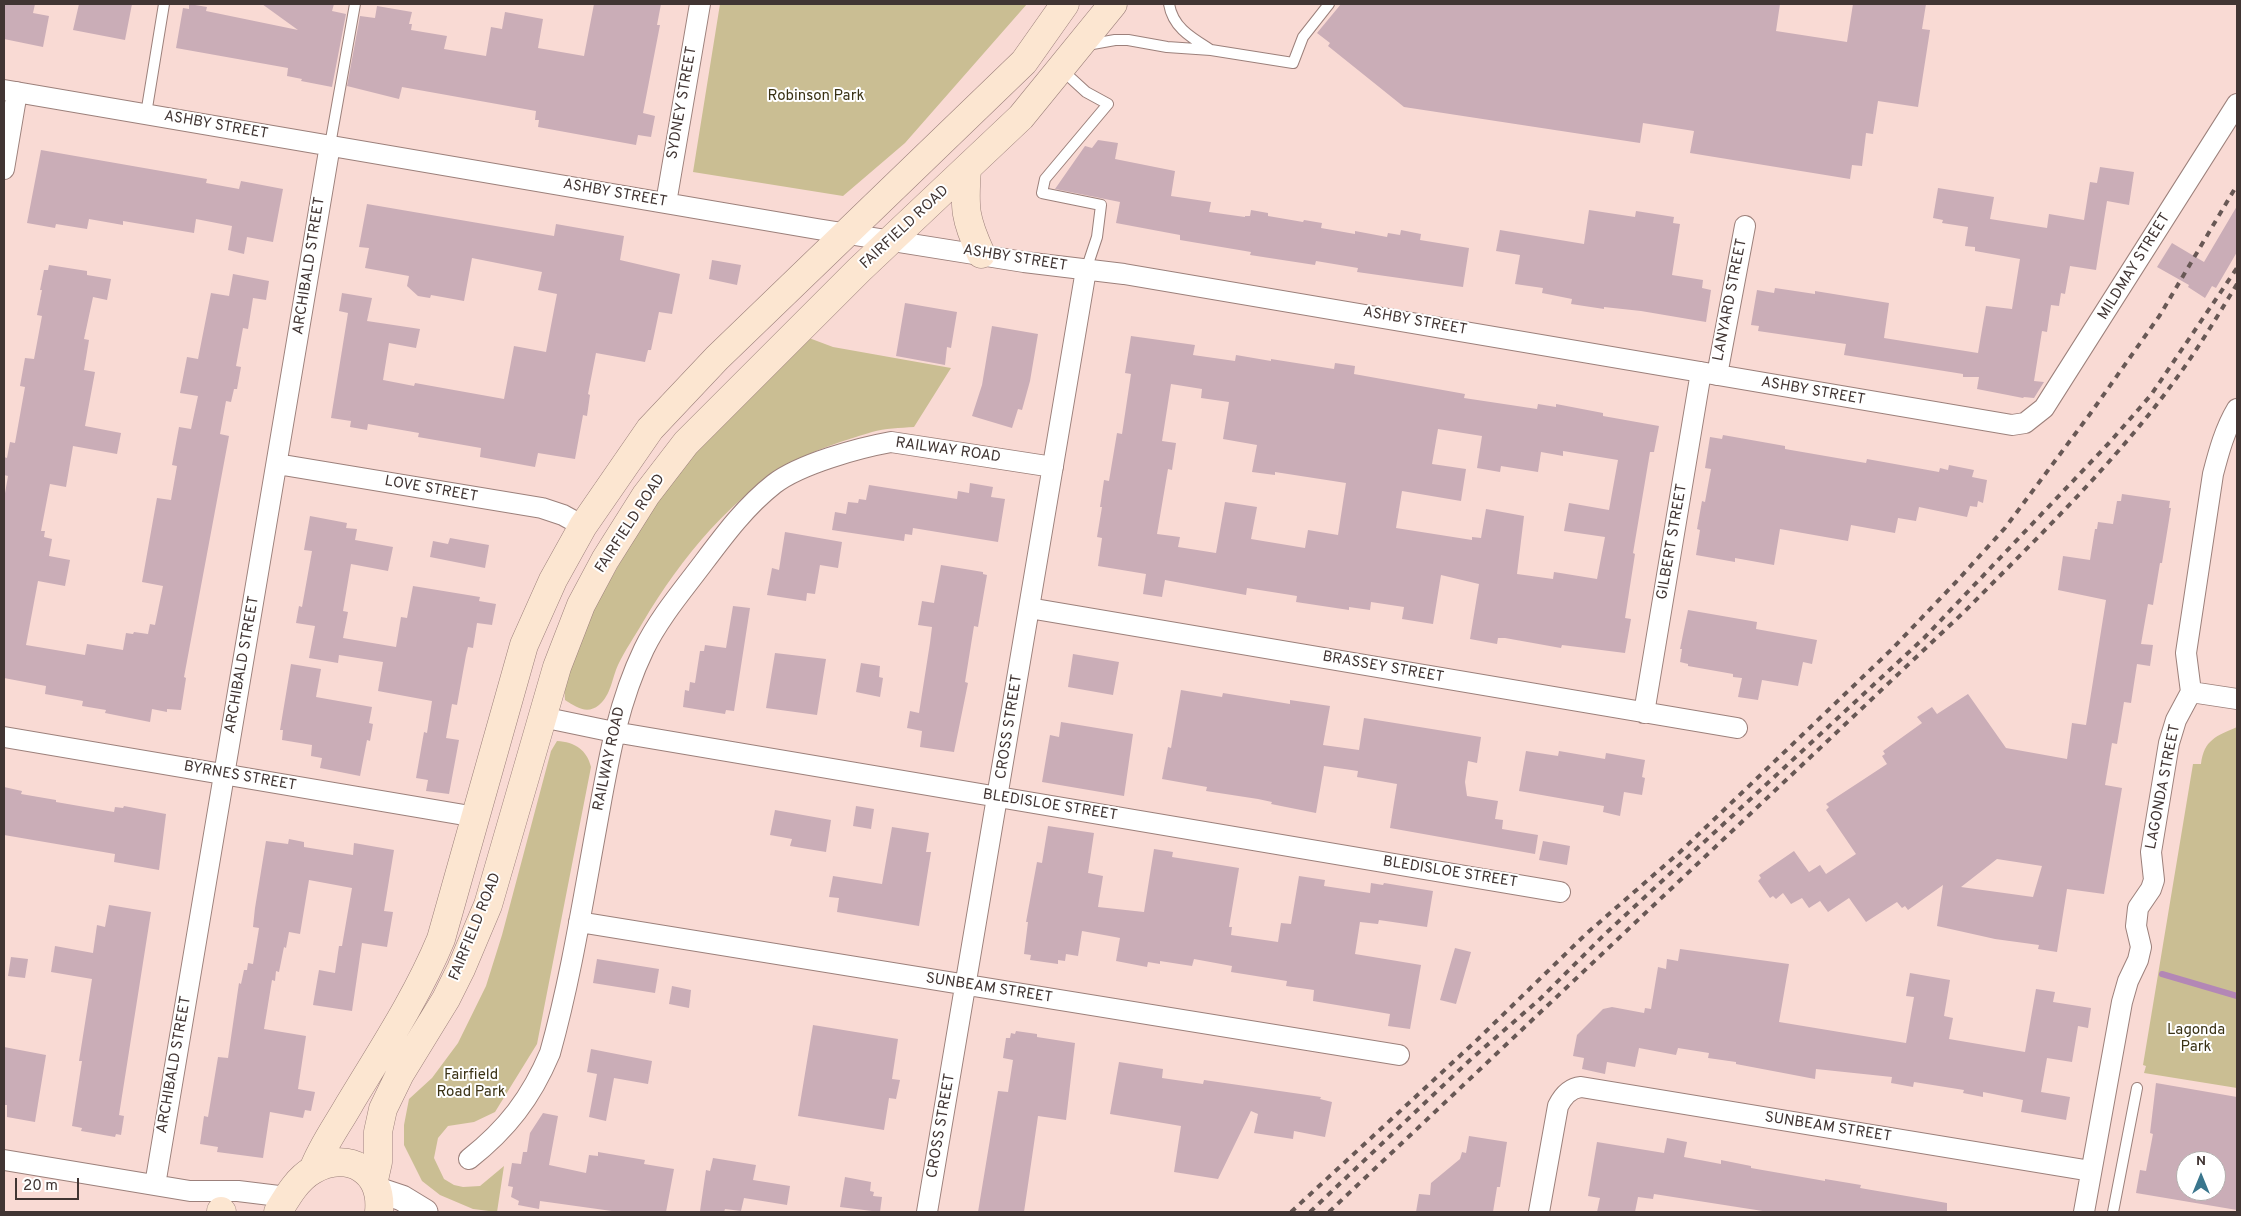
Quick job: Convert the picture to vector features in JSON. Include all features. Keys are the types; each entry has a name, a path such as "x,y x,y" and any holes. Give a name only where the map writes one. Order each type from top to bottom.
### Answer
{"main road":[{"name":"FAIRFIELD ROAD","path":"313,1170 320,1150 341,1119 429,969 444,930 524,645 553,580 582,526 650,429 717,358 1024,62 1065,4"},
{"name":"FAIRFIELD ROAD","path":"377,1194 378,1132 384,1109 400,1074 450,992 488,905 556,667 581,605 605,560 646,496 686,443 892,240 1021,118 1113,4"},
{"path":"967,169 966,214 970,229 982,254"},
{"path":"283,1205 301,1179 313,1170 338,1162 350,1163 360,1167 377,1194"}],"street":[{"name":"SYDNEY STREET","path":"666,203 700,4"},
{"name":"ASHBY STREET","path":"10,91 846,234 1124,274 2012,425 2025,423"},
{"path":"4,169 10,91"},
{"name":"MILDMAY STREET","path":"2025,423 2044,408 2237,104"},
{"name":"ARCHIBALD STREET","path":"155,1185 330,145"},
{"name":"LANYARD STREET","path":"1709,373 1745,226"},
{"name":"CROSS STREET","path":"927,1212 1086,270"},
{"name":"GILBERT STREET","path":"1644,713 1709,373"},
{"path":"2237,409 2221,446 2214,474 2186,653 2191,692 2237,699"},
{"name":"RAILWAY ROAD","path":"469,1159 510,1122 542,1073 557,1028 579,922 614,732 626,691 644,649 658,624 734,522 776,483 824,461 866,446 891,442 1052,467"},
{"name":"LOVE STREET","path":"277,464 542,508 563,515 582,526"},
{"name":"BRASSEY STREET","path":"1029,608 1737,728"},
{"name":"LAGONDA STREET","path":"2084,1212 2126,988 2141,948 2136,926 2136,913 2141,902 2152,889 2154,880 2151,852 2169,743 2176,720 2191,692"},
{"name":"BLEDISLOE STREET","path":"542,717 614,732 1560,892"},
{"name":"BYRNES STREET","path":"4,737 476,817"},
{"name":"SUNBEAM STREET","path":"579,922 1399,1055"},
{"name":"SUNBEAM STREET","path":"1539,1212 1556,1114 1561,1099 1576,1088 1581,1087 2091,1171"},
{"path":"4,1160 190,1191 238,1191 283,1205"},
{"path":"190,1191 222,1212"},
{"path":"377,1194 402,1198 425,1212"}],"lane":[{"path":"146,114 164,4"},
{"path":"330,145 355,4"},
{"path":"1169,4 1175,21 1185,32 1212,50"},
{"path":"1080,46 1115,40 1128,40 1167,47 1212,50 1293,63 1302,37 1329,4"},
{"path":"1061,70 1086,92 1108,104 1045,179 1042,193 1101,205 1097,237 1086,270"},
{"path":"2113,1212 2137,1088"}],"green space":[{"name":"Robinson Park","path":"720,4 1027,4 905,143 843,196 693,172"},
{"path":"809,338 833,347 951,368 914,427 877,431 827,447 801,458 753,489 711,529 674,574 624,654 603,701 595,708 586,710 565,700 564,685 581,631 633,540 668,485 698,446"},
{"name":"Lagonda Park","path":"2237,727 2237,1088 2144,1073 2146,1066 2143,1065 2193,764 2201,764 2205,749 2212,740"},
{"name":"Fairfield Road Park","path":"557,741 569,743 579,748 587,756 591,767 537,1044 495,1112 474,1122 448,1126 438,1138 434,1158 444,1179 454,1185 463,1187 480,1186 504,1166 497,1212 473,1209 440,1195 422,1181 404,1145 404,1125 409,1099 432,1078 458,1043 486,986 502,935 551,751"}],"building":[{"path":"4,4 35,4 33,13 49,16 43,47 4,39"},
{"path":"79,4 132,4 125,40 73,30"},
{"path":"189,4 207,7 206,11 298,30 262,4 334,4 332,11 346,14 332,87 301,81 302,79 287,76 288,68 176,48 183,8 189,9"},
{"path":"594,4 661,4 657,25 660,25 643,113 655,116 651,137 638,135 636,145 538,127 539,120 535,120 536,111 402,87 399,99 347,86 360,16 375,18 377,6 412,12 409,24 412,24 411,30 447,36 444,49 486,56 491,27 502,29 505,12 543,19 538,48 584,56"},
{"path":"1341,4 1780,4 1776,31 1847,42 1853,4 1926,4 1922,29 1930,30 1918,107 1878,101 1873,134 1866,133 1862,166 1852,165 1850,179 1690,153 1694,131 1643,123 1640,143 1404,107 1328,46 1330,43 1317,33"},
{"path":"1098,140 1118,143 1115,159 1175,171 1171,196 1211,202 1209,212 1245,217 1250,216 1251,210 1268,213 1268,216 1322,223 1321,228 1355,234 1355,231 1387,237 1388,233 1400,235 1401,230 1421,234 1420,240 1469,248 1463,287 1357,272 1358,268 1316,261 1315,265 1250,255 1251,252 1180,240 1180,235 1116,223 1120,202 1055,189 1085,146 1092,148"},
{"path":"41,150 207,179 206,183 239,189 241,181 283,189 273,242 247,237 244,254 228,250 232,226 196,219 194,233 123,221 123,225 89,219 87,229 56,224 55,228 27,223"},
{"path":"2100,167 2134,172 2129,205 2107,201 2096,270 2070,266 2065,294 2061,293 2059,306 2051,305 2047,332 2042,331 2034,381 2044,382 2034,398 2023,398 1977,389 1979,377 1963,377 1963,374 1844,355 1846,344 1758,331 1759,326 1751,325 1757,290 1774,293 1775,288 1815,294 1815,291 1889,303 1884,338 1978,353 1986,306 2012,309 2020,259 1975,251 1975,247 1965,246 1968,227 1942,223 1943,220 1933,218 1938,188 1994,197 1990,219 2047,228 2049,214 2084,220 2090,182 2097,183"},
{"path":"367,204 554,236 556,224 624,236 620,260 680,274 672,314 659,312 651,350 648,350 645,362 596,353 588,394 590,395 587,416 583,415 575,459 538,453 535,467 480,457 481,448 418,437 419,433 368,424 367,430 350,427 351,421 331,418 348,313 339,311 342,293 372,298 367,321 420,329 416,348 389,343 383,380 414,386 415,383 504,399 514,346 546,352 557,294 538,290 542,272 472,258 464,301 431,295 430,298 418,296 407,286 409,276 365,268 369,248 359,247"},
{"path":"2237,206 2237,252 2216,288 2212,286 2205,298 2188,287 2189,285 2157,267 2172,243 2204,262"},
{"path":"1589,210 1635,217 1636,211 1674,217 1673,223 1680,224 1672,275 1703,280 1702,288 1711,290 1706,322 1641,311 1604,307 1604,309 1571,304 1572,299 1542,293 1543,288 1515,284 1520,255 1496,251 1500,230 1584,244"},
{"path":"712,260 741,265 737,285 709,279"},
{"path":"49,265 87,271 87,275 111,279 107,300 93,297 84,339 89,340 84,370 95,372 85,426 121,433 117,454 73,446 66,487 50,484 41,531 45,531 44,537 52,539 49,556 70,560 65,586 38,581 26,645 85,655 87,644 123,650 126,633 148,634 150,624 155,625 163,586 142,582 157,498 171,500 177,466 172,465 179,427 191,429 198,396 180,393 187,357 198,359 211,293 229,296 233,274 269,281 266,300 253,298 248,329 243,328 236,366 241,367 237,389 234,389 231,402 226,401 220,434 229,436 184,677 186,678 181,710 167,709 167,712 152,709 150,722 105,713 106,710 82,706 83,701 45,694 46,686 4,678 4,499 8,476 4,475 4,457 7,458 10,442 15,443 25,387 20,386 25,358 34,359 42,316 37,315 42,290 40,290 44,270 48,270"},
{"path":"905,303 957,312 951,348 947,347 945,365 896,356"},
{"path":"992,326 1038,334 1030,381 1022,410 1018,409 1012,428 972,416 982,385"},
{"path":"1131,336 1195,345 1193,355 1235,361 1236,355 1334,369 1335,363 1355,366 1354,374 1465,394 1464,398 1537,409 1538,404 1556,407 1556,404 1603,413 1603,416 1659,426 1654,452 1650,452 1633,553 1635,554 1625,618 1631,619 1625,653 1562,645 1561,648 1505,638 1498,638 1497,644 1470,639 1479,584 1441,575 1433,624 1402,619 1404,607 1371,602 1370,610 1349,607 1349,610 1296,602 1297,596 1247,588 1246,595 1165,580 1162,597 1143,594 1146,574 1098,566 1102,538 1097,537 1102,507 1100,507 1104,480 1109,481 1117,433 1122,434 1131,374 1125,373","holes":["1171,384 1202,389 1201,398 1229,402 1223,439 1257,445 1252,472 1275,475 1275,472 1346,483 1338,535 1308,530 1305,548 1251,539 1257,507 1225,502 1216,553 1178,547 1180,537 1157,534 1168,469 1172,470 1176,443 1162,441","1438,429 1482,436 1477,468 1500,472 1501,466 1538,472 1541,452 1563,456 1563,451 1618,460 1609,510 1569,503 1564,531 1605,537 1597,579 1554,572 1553,579 1517,574 1524,516 1486,509 1481,538 1472,537 1472,540 1396,528 1402,491 1461,501 1466,469 1432,464"]},
{"path":"1723,435 1785,446 1785,449 1866,463 1867,459 1939,472 1940,468 1948,470 1949,465 1974,470 1972,477 1987,480 1983,503 1978,501 1977,507 1970,506 1967,517 1919,507 1916,521 1898,518 1895,533 1851,525 1848,541 1780,529 1774,565 1735,558 1735,562 1696,555 1700,530 1697,529 1702,501 1705,502 1711,469 1705,468 1710,437 1722,439"},
{"path":"970,483 993,487 991,497 1005,499 998,542 913,528 912,535 905,534 904,541 832,530 835,512 846,514 848,502 858,503 859,499 866,500 869,485 957,499 958,491 969,493"},
{"path":"2122,494 2170,501 2169,508 2171,508 2162,563 2160,563 2153,605 2148,604 2141,644 2153,645 2150,666 2137,664 2131,703 2124,702 2117,744 2112,743 2105,785 2122,788 2104,894 2067,889 2057,952 2038,949 2039,945 1995,939 1937,926 1943,885 1908,910 1905,906 1902,908 1897,902 1866,922 1849,898 1828,912 1820,901 1809,908 1802,898 1791,904 1783,893 1776,899 1773,896 1770,898 1758,881 1761,878 1759,875 1794,851 1809,872 1820,865 1826,874 1856,854 1826,810 1829,807 1826,804 1887,764 1882,756 1885,754 1883,751 1922,723 1917,717 1932,707 1937,714 1968,694 2006,748 2067,759 2072,723 2086,725 2106,600 2058,590 2063,556 2090,560 2098,522 2113,524 2117,501 2121,501","holes":["1997,859 2042,866 2033,897 1961,887"]},
{"path":"310,516 347,523 346,528 357,529 355,540 393,547 388,571 351,564 343,611 348,612 343,638 396,647 401,617 407,618 413,586 480,597 479,601 496,604 492,625 477,623 473,648 468,647 466,655 457,705 452,704 446,738 459,740 449,794 426,791 428,780 416,778 424,732 427,733 432,701 378,691 383,662 339,655 338,663 309,658 315,626 296,623 299,606 302,607 312,551 304,550"},
{"path":"785,532 842,542 838,568 820,565 815,594 807,593 806,601 767,595 772,568 779,570"},
{"path":"450,538 489,545 485,568 430,557 433,541 448,544"},
{"path":"941,565 983,572 983,574 987,575 978,627 974,626 965,682 968,683 954,752 920,747 922,731 907,728 910,711 919,713 932,627 918,625 922,601 934,603"},
{"path":"733,606 750,608 734,711 726,710 725,714 683,707 685,690 689,691 690,682 695,683 700,651 704,651 705,645 726,648"},
{"path":"1688,610 1757,622 1756,629 1817,640 1812,664 1803,662 1798,686 1762,680 1758,700 1738,697 1742,678 1733,677 1733,674 1688,666 1688,664 1680,662 1682,649 1680,649"},
{"path":"775,653 826,659 817,715 766,708"},
{"path":"1073,654 1119,662 1113,695 1068,687"},
{"path":"861,663 880,666 879,677 883,678 880,697 856,692"},
{"path":"291,664 321,669 316,697 372,707 369,723 373,724 370,741 367,740 360,776 320,768 322,758 311,756 312,745 282,740 283,730 280,730"},
{"path":"1181,690 1222,697 1223,693 1290,704 1290,700 1330,706 1323,745 1359,750 1364,718 1481,737 1477,763 1468,761 1465,782 1467,796 1498,801 1495,819 1503,820 1502,829 1538,835 1535,854 1390,828 1397,784 1357,777 1358,771 1324,766 1316,813 1271,804 1272,802 1258,799 1206,791 1207,787 1162,779 1168,747 1171,748"},
{"path":"1061,722 1133,734 1124,796 1042,782 1050,735 1059,737"},
{"path":"1526,751 1558,756 1559,751 1605,759 1606,753 1645,760 1642,777 1645,778 1642,795 1624,792 1620,816 1603,812 1604,806 1519,791"},
{"path":"4,787 22,791 21,794 56,800 56,802 114,812 115,807 123,808 124,806 166,814 159,870 114,862 115,854 4,835"},
{"path":"856,806 874,809 871,829 853,826"},
{"path":"775,810 831,820 826,852 790,846 792,839 770,835"},
{"path":"1048,826 1094,833 1088,873 1103,876 1098,907 1144,912 1154,849 1173,852 1172,857 1239,868 1229,927 1232,927 1231,935 1278,942 1281,923 1291,924 1299,876 1325,880 1324,886 1370,893 1371,883 1383,885 1384,883 1433,891 1427,927 1379,920 1378,924 1360,922 1355,954 1421,965 1410,1029 1388,1026 1390,1014 1313,1001 1314,990 1286,986 1287,981 1231,972 1232,966 1194,959 1192,966 1160,961 1160,964 1148,962 1147,967 1116,961 1120,938 1082,931 1078,956 1066,954 1065,961 1058,960 1058,964 1030,960 1031,955 1024,954 1028,922 1026,922 1037,862 1042,863"},
{"path":"892,827 929,833 926,852 931,852 919,926 837,912 839,898 829,897 833,876 882,884"},
{"path":"289,839 304,842 304,847 353,855 354,843 394,850 384,911 393,912 387,947 362,943 352,1011 313,1005 319,970 335,973 339,946 342,946 352,888 309,880 300,934 289,932 279,972 276,971 275,981 272,980 264,1029 306,1036 298,1089 315,1092 311,1111 305,1110 303,1118 270,1112 263,1158 217,1152 218,1147 200,1144 204,1116 208,1117 218,1057 228,1058 239,983 241,984 244,970 247,970 248,963 253,964 259,928 253,927 255,908 266,841 288,844"},
{"path":"1543,841 1570,846 1567,865 1539,860"},
{"path":"109,905 151,912 119,1115 124,1116 121,1135 116,1134 115,1137 81,1131 82,1128 72,1126 82,1061 79,1061 92,979 51,972 55,946 93,953 97,925 105,927"},
{"path":"1455,948 1471,952 1456,1004 1440,1000"},
{"path":"1680,949 1789,964 1779,1022 1906,1043 1914,997 1906,996 1910,973 1950,980 1944,1016 1953,1018 1949,1039 2025,1052 2036,989 2055,992 2053,1002 2091,1008 2088,1028 2078,1026 2072,1062 2047,1058 2041,1092 2070,1097 2066,1120 2021,1112 2023,1100 1983,1092 1983,1097 1963,1093 1964,1090 1914,1082 1913,1087 1891,1083 1892,1077 1816,1069 1815,1079 1708,1058 1709,1053 1678,1048 1676,1055 1639,1048 1635,1067 1607,1062 1605,1074 1582,1069 1584,1058 1573,1056 1577,1035 1603,1009 1612,1007 1644,1013 1645,1008 1651,1009 1658,967 1666,969 1667,959 1678,961"},
{"path":"11,957 28,959 25,978 8,976"},
{"path":"597,959 659,969 655,993 593,983"},
{"path":"672,986 691,990 689,1008 669,1004"},
{"path":"813,1025 898,1039 892,1079 900,1080 896,1099 889,1098 884,1130 798,1116"},
{"path":"1016,1031 1037,1034 1037,1037 1075,1043 1066,1120 1038,1116 1024,1212 978,1212 998,1091 1008,1092 1013,1060 1003,1058 1006,1038 1010,1038 1011,1033 1015,1034"},
{"path":"4,1047 46,1055 35,1122 7,1117 7,1105 4,1105"},
{"path":"591,1049 652,1061 648,1084 614,1078 606,1121 589,1117 597,1074 587,1072"},
{"path":"1119,1062 1163,1069 1162,1078 1203,1084 1204,1080 1321,1097 1320,1099 1332,1102 1325,1137 1294,1131 1293,1139 1254,1133 1258,1114 1251,1111 1218,1179 1174,1172 1181,1126 1110,1114"},
{"path":"2156,1083 2237,1097 2237,1210 2184,1201 2226,1201 2226,1151 2176,1151 2176,1200 2136,1193 2140,1170 2146,1171 2153,1134 2150,1133"},
{"path":"543,1113 558,1116 549,1165 586,1173 589,1155 598,1156 598,1152 645,1160 644,1164 674,1169 666,1212 619,1212 540,1201 539,1209 518,1205 519,1201 511,1197 513,1187 508,1186 512,1163 521,1164 523,1152 527,1152 530,1133"},
{"path":"1469,1136 1507,1142 1500,1187 1497,1187 1493,1212 1416,1212 1419,1194 1430,1195 1431,1183 1460,1159 1462,1152 1466,1153"},
{"path":"1667,1138 1687,1142 1684,1157 1721,1164 1721,1160 1751,1166 1751,1168 1825,1181 1825,1179 1861,1185 1860,1188 1947,1203 1947,1212 1769,1212 1654,1194 1653,1199 1638,1197 1635,1212 1597,1212 1600,1198 1588,1196 1597,1142 1664,1153"},
{"path":"713,1158 756,1165 753,1180 790,1186 787,1205 744,1198 741,1211 725,1209 724,1212 700,1211 706,1170 710,1171"},
{"path":"845,1177 871,1182 870,1191 874,1192 873,1196 882,1197 880,1212 840,1207"}],"waterway":[{"path":"2162,974 2237,996"}],"railway":[{"path":"1291,1212 1478,1039 1586,934 1680,852 1892,649 1956,582 2005,528 2090,414 2160,315 2237,185"},
{"path":"1310,1212 1470,1060 1540,999 1605,934 1924,638 2109,443 2151,395 2237,268"},
{"path":"1329,1212 1965,611 2046,529 2150,414 2190,359 2237,284"}]}
